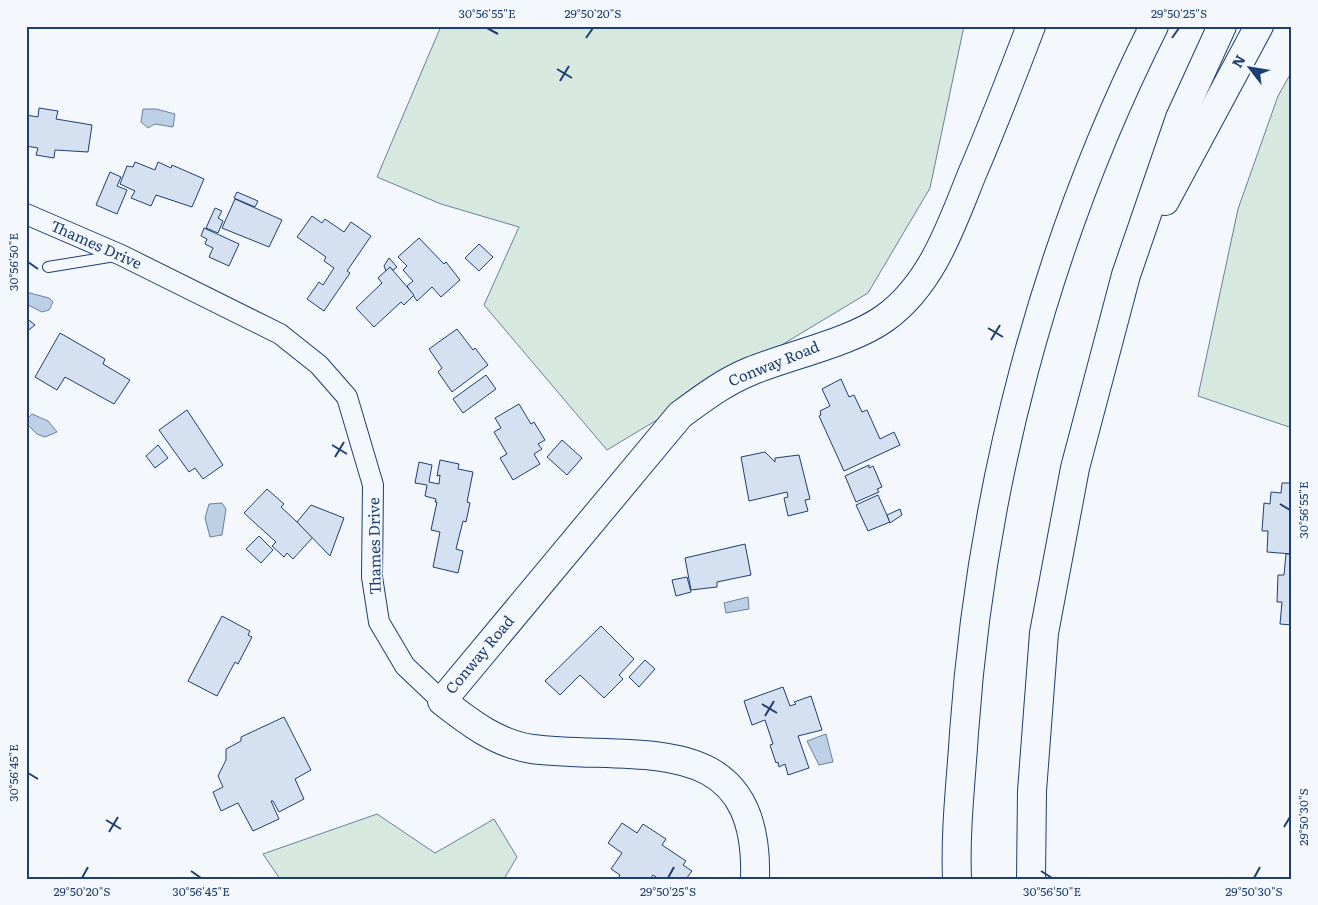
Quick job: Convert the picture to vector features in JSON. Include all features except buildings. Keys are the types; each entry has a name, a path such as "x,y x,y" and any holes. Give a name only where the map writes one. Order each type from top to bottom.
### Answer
{"main road":[{"name":"Conway Road","path":"442,701 680,415 718,387 750,371 856,333 884,319 912,294 939,253 995,120 1031,26"},
{"path":"957,879 956,852 967,689 985,548 1010,426 1041,311 1078,197 1123,87 1154,26"},
{"path":"1031,879 1032,791 1044,632 1075,468 1126,275 1180,118 1222,26"},
{"path":"1126,275 1258,26"},
{"name":"Thames Drive","path":"442,701 471,724 498,739 530,749 667,756 702,766 722,779 742,803 753,831 755,879"}],"street":[{"name":"Thames Drive","path":"26,214 121,255 280,334 319,365 347,397 373,485 372,577 379,622 406,666 442,701"}],"lane":[{"path":"48,267 121,255"}],"shaded area":[{"path":"441,26 964,26 930,188 868,293 607,450 484,305 519,227 441,204 377,177"},
{"path":"1292,71 1292,428 1198,396 1238,209 1278,96"},
{"path":"377,814 435,853 494,819 517,857 504,879 280,879 263,854"}],"water":[{"path":"143,109 156,109 175,114 173,127 155,124 148,128 141,122"},
{"path":"26,292 49,298 53,302 49,310 42,312 26,304"},
{"path":"32,414 48,421 57,432 45,437 37,434 26,423 26,420"},
{"path":"222,503 226,509 222,535 210,537 205,518 209,504"},
{"path":"748,597 749,609 726,613 724,603"},
{"path":"826,734 833,762 819,765 807,741"}]}
